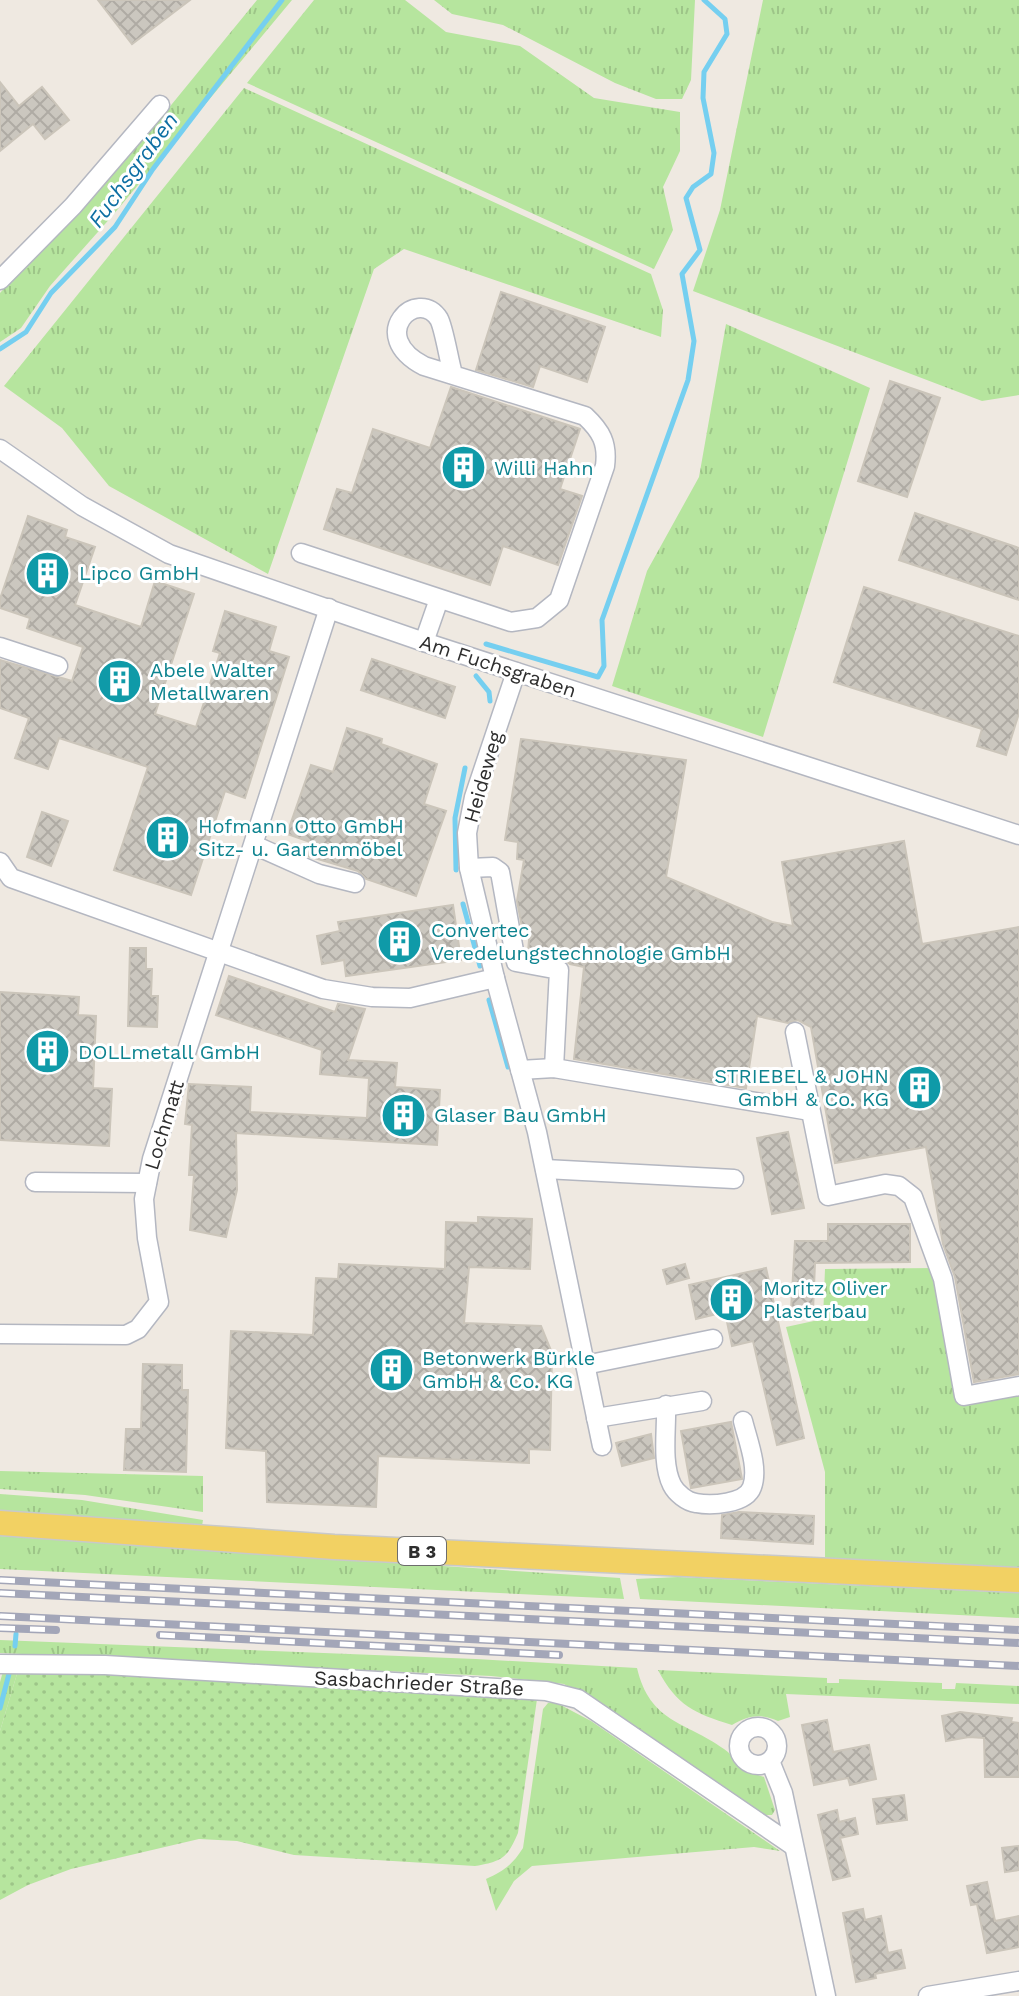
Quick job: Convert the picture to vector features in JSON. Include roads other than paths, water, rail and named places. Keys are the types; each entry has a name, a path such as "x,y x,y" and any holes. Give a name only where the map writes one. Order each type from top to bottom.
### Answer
{"main road":[{"name":"B 3","path":"0,1523 334,1547 1019,1580"}],"street":[{"path":"0,280 73,206 160,105"},
{"path":"301,553 511,622 537,618 559,600 605,466 607,451 604,439 585,416 453,374"},
{"name":"Am Fuchsgraben","path":"0,449 82,506 169,554 424,642 1019,835"},
{"path":"424,642 439,599"},
{"name":"Lochmatt","path":"0,1334 126,1335 138,1329 159,1302 147,1238 144,1199 152,1159 329,608"},
{"path":"0,647 58,666"},
{"name":"Heideweg","path":"516,672 474,797 467,833 469,868 493,973 537,1132 602,1446"},
{"path":"254,845 319,874 355,883"},
{"path":"469,868 493,867 500,872 516,962"},
{"path":"5,870 219,953 323,989 372,997 410,998 493,973 516,962 559,970 554,1068"},
{"path":"795,1032 828,1196 885,1184 899,1186 913,1197 943,1279 964,1396 1019,1386"},
{"path":"520,1070 554,1068 810,1111"},
{"path":"545,1169 734,1179"},
{"path":"35,1182 147,1183"},
{"path":"585,1365 713,1339"},
{"path":"596,1418 702,1401"},
{"path":"666,1405 667,1462 672,1485 682,1497 696,1503 739,1499 749,1494 754,1484 754,1468 743,1421"},
{"name":"Sasbachrieder Straße","path":"0,1664 105,1665 546,1691 578,1699 792,1845"},
{"path":"770,1761 783,1793 826,1996"},
{"path":"928,1996 1019,1981"}],"waterway":[{"name":"Fuchsgraben","path":"0,349 26,332 51,293 115,227 153,169 282,0"},
{"path":"486,644 598,677 604,666 602,620 688,380 694,341 682,274 700,250 686,198 693,187 711,174 714,153 703,98 704,72 727,34 725,19 704,0"},
{"path":"476,676 489,692 490,701"},
{"path":"456,870 455,818 465,768"},
{"path":"463,904 480,966"},
{"path":"489,1000 508,1067"},
{"path":"15,1646 16,1634"},
{"path":"0,1708 10,1670"}],"railway":[{"path":"0,1580 1019,1630"},
{"path":"0,1593 1019,1643"},
{"path":"0,1616 1019,1666"},
{"path":"0,1628 56,1630"},
{"path":"160,1635 559,1655"}],"place":[{"name":"Willi Hahn","path":"463,468"},
{"name":"Lipco GmbH","path":"48,573"},
{"name":"Abele Walter Metallwaren","path":"119,682"},
{"name":"Hofmann Otto GmbH Sitz- u. Gartenmöbel","path":"167,837"},
{"name":"Convertec Veredelungstechnologie GmbH","path":"400,941"},
{"name":"DOLLmetall GmbH","path":"47,1052"},
{"name":"STRIEBEL & JOHN GmbH & Co. KG","path":"920,1087"},
{"name":"Glaser Bau GmbH","path":"403,1115"},
{"name":"Moritz Oliver Plasterbau","path":"732,1299"},
{"name":"Betonwerk Bürkle GmbH & Co. KG","path":"391,1370"}]}
